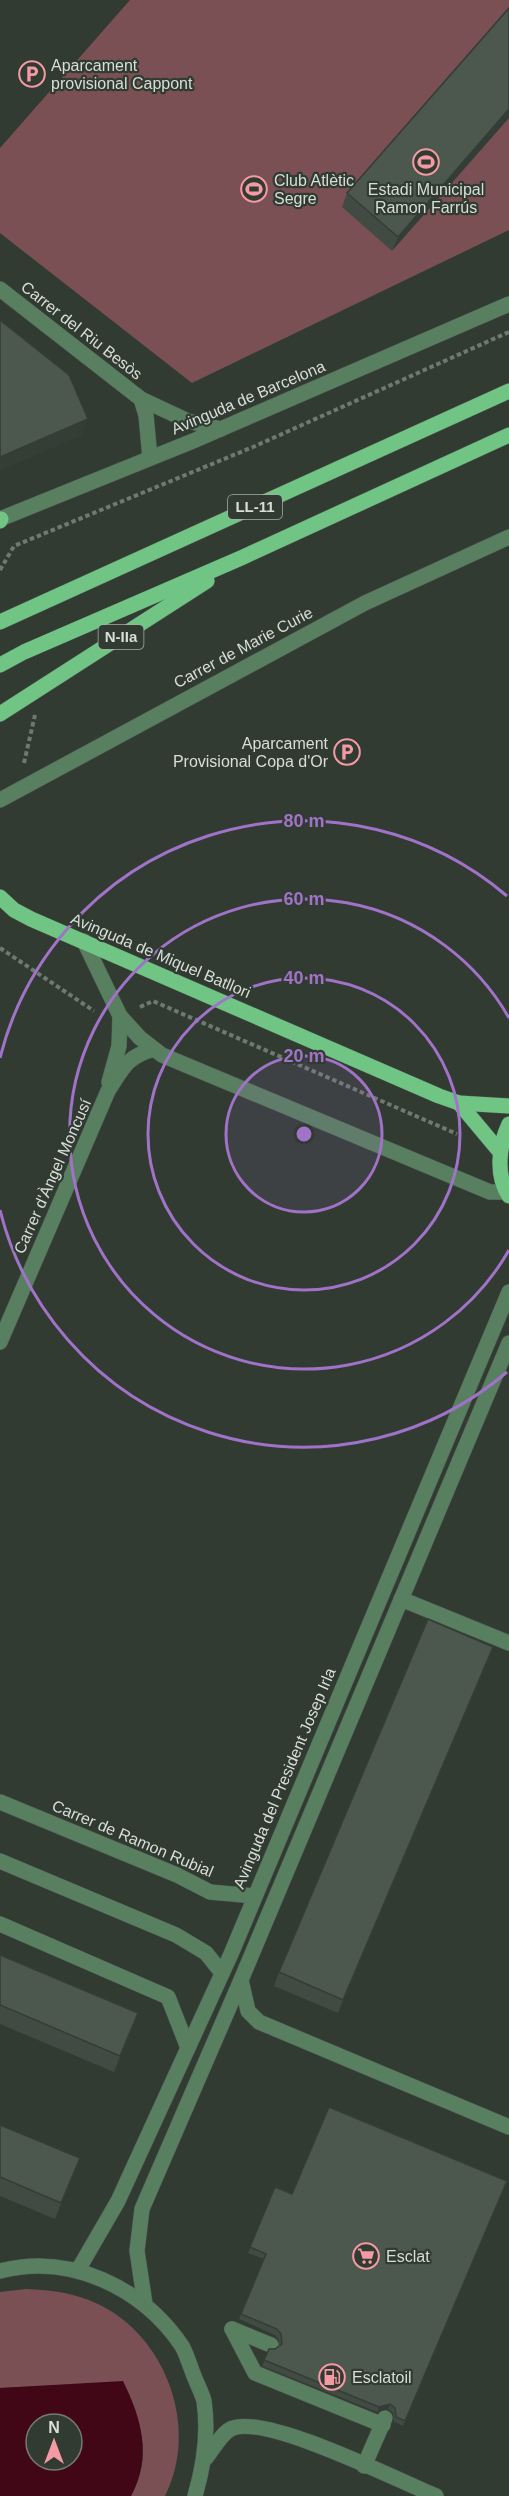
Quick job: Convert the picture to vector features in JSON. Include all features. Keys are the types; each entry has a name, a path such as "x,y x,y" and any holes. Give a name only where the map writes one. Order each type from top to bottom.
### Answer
{"main road":[{"name":"LL-11","path":"0,622 509,391"},
{"name":"LL-11","path":"0,665 24,652 241,558 509,435"},
{"name":"N-IIa","path":"0,714 241,558"},
{"name":"Avinguda de Miquel Batllori","path":"0,897 7,910 459,1103 509,1106"},
{"name":"Avinguda de Miquel Batllori","path":"459,1103 500,1152"},
{"path":"508,1194 500,1173 500,1152 509,1124"}],"street":[{"name":"Carrer del Riu Besòs","path":"0,289 141,399 188,422 221,429"},
{"name":"Avinguda de Barcelona","path":"0,520 221,429 509,304"},
{"name":"Carrer del Riu Besòs","path":"141,399 147,415 150,458"},
{"name":"Carrer de Marie Curie","path":"0,800 365,603 509,537"},
{"path":"84,941 120,1016 162,1055 490,1192 508,1194"},
{"name":"Carrer d'Àngel Moncusí","path":"108,1091 110,1072 119,1046 120,1016"},
{"name":"Carrer d'Àngel Moncusí","path":"0,1342 108,1091 128,1060 134,1055 154,1049"},
{"name":"Avinguda del President Josep Irla","path":"78,2270 118,2201 222,1972 509,1292"},
{"path":"145,2304 137,2251 142,2209 509,1343"},
{"path":"401,1599 509,1643"},
{"name":"Carrer de Ramon Rubial","path":"0,1802 177,1875 210,1892 254,1896"},
{"path":"0,1861 176,1935 206,1953 222,1972"},
{"path":"0,1924 168,1997 188,2048"},
{"path":"241,1980 248,2011 259,2022 509,2127"},
{"path":"0,2271 22,2265 78,2270 113,2283 145,2304 182,2347 204,2401 206,2458 195,2496"},
{"path":"271,2345 232,2329 255,2373 289,2382 384,2422 364,2466"},
{"path":"206,2458 231,2428 248,2424 287,2433 436,2496"}],"path":[{"path":"0,570 14,546 253,447 509,332"},
{"path":"24,764 37,708"},
{"path":"0,948 104,1017 120,1016 153,1001 467,1138"}],"shaded area":[{"name":"Club Atlètic Segre","path":"130,0 509,0 509,230 192,383 0,233 0,148"},
{"path":"26,2289 63,2293 98,2304 122,2319 142,2338 158,2361 170,2386 177,2414 179,2442 175,2470 165,2496 131,2496 138,2481 143,2452 135,2411 123,2382 0,2388 0,2292"},
{"path":"123,2381 139,2424 143,2452 141,2467 131,2496 0,2496 0,2388"}],"building":[{"name":"Estadi Municipal Ramon Farrús","path":"509,8 509,109 398,237 347,193"},
{"path":"0,320 69,375 88,419 0,457"},
{"path":"428,1619 493,1647 343,2000 279,1972"},
{"path":"0,1955 138,2013 120,2056 0,2005"},
{"name":"Esclat","path":"329,2107 507,2181 405,2421 396,2417 395,2408 390,2404 379,2407 264,2360 269,2349 275,2349 282,2344 281,2334 277,2329 241,2314 266,2254 250,2247 275,2187 292,2194"},
{"path":"0,2125 80,2158 61,2203 0,2177"}],"place":[{"name":"Aparcament provisional Cappont","path":"32,74"},
{"name":"Estadi Municipal Ramon Farrús","path":"426,162"},
{"name":"Club Atlètic Segre","path":"254,189"},
{"name":"Aparcament Provisional Copa d'Or","path":"347,752"},
{"name":"Esclat","path":"366,2256"},
{"name":"Esclatoil","path":"332,2377"}]}
